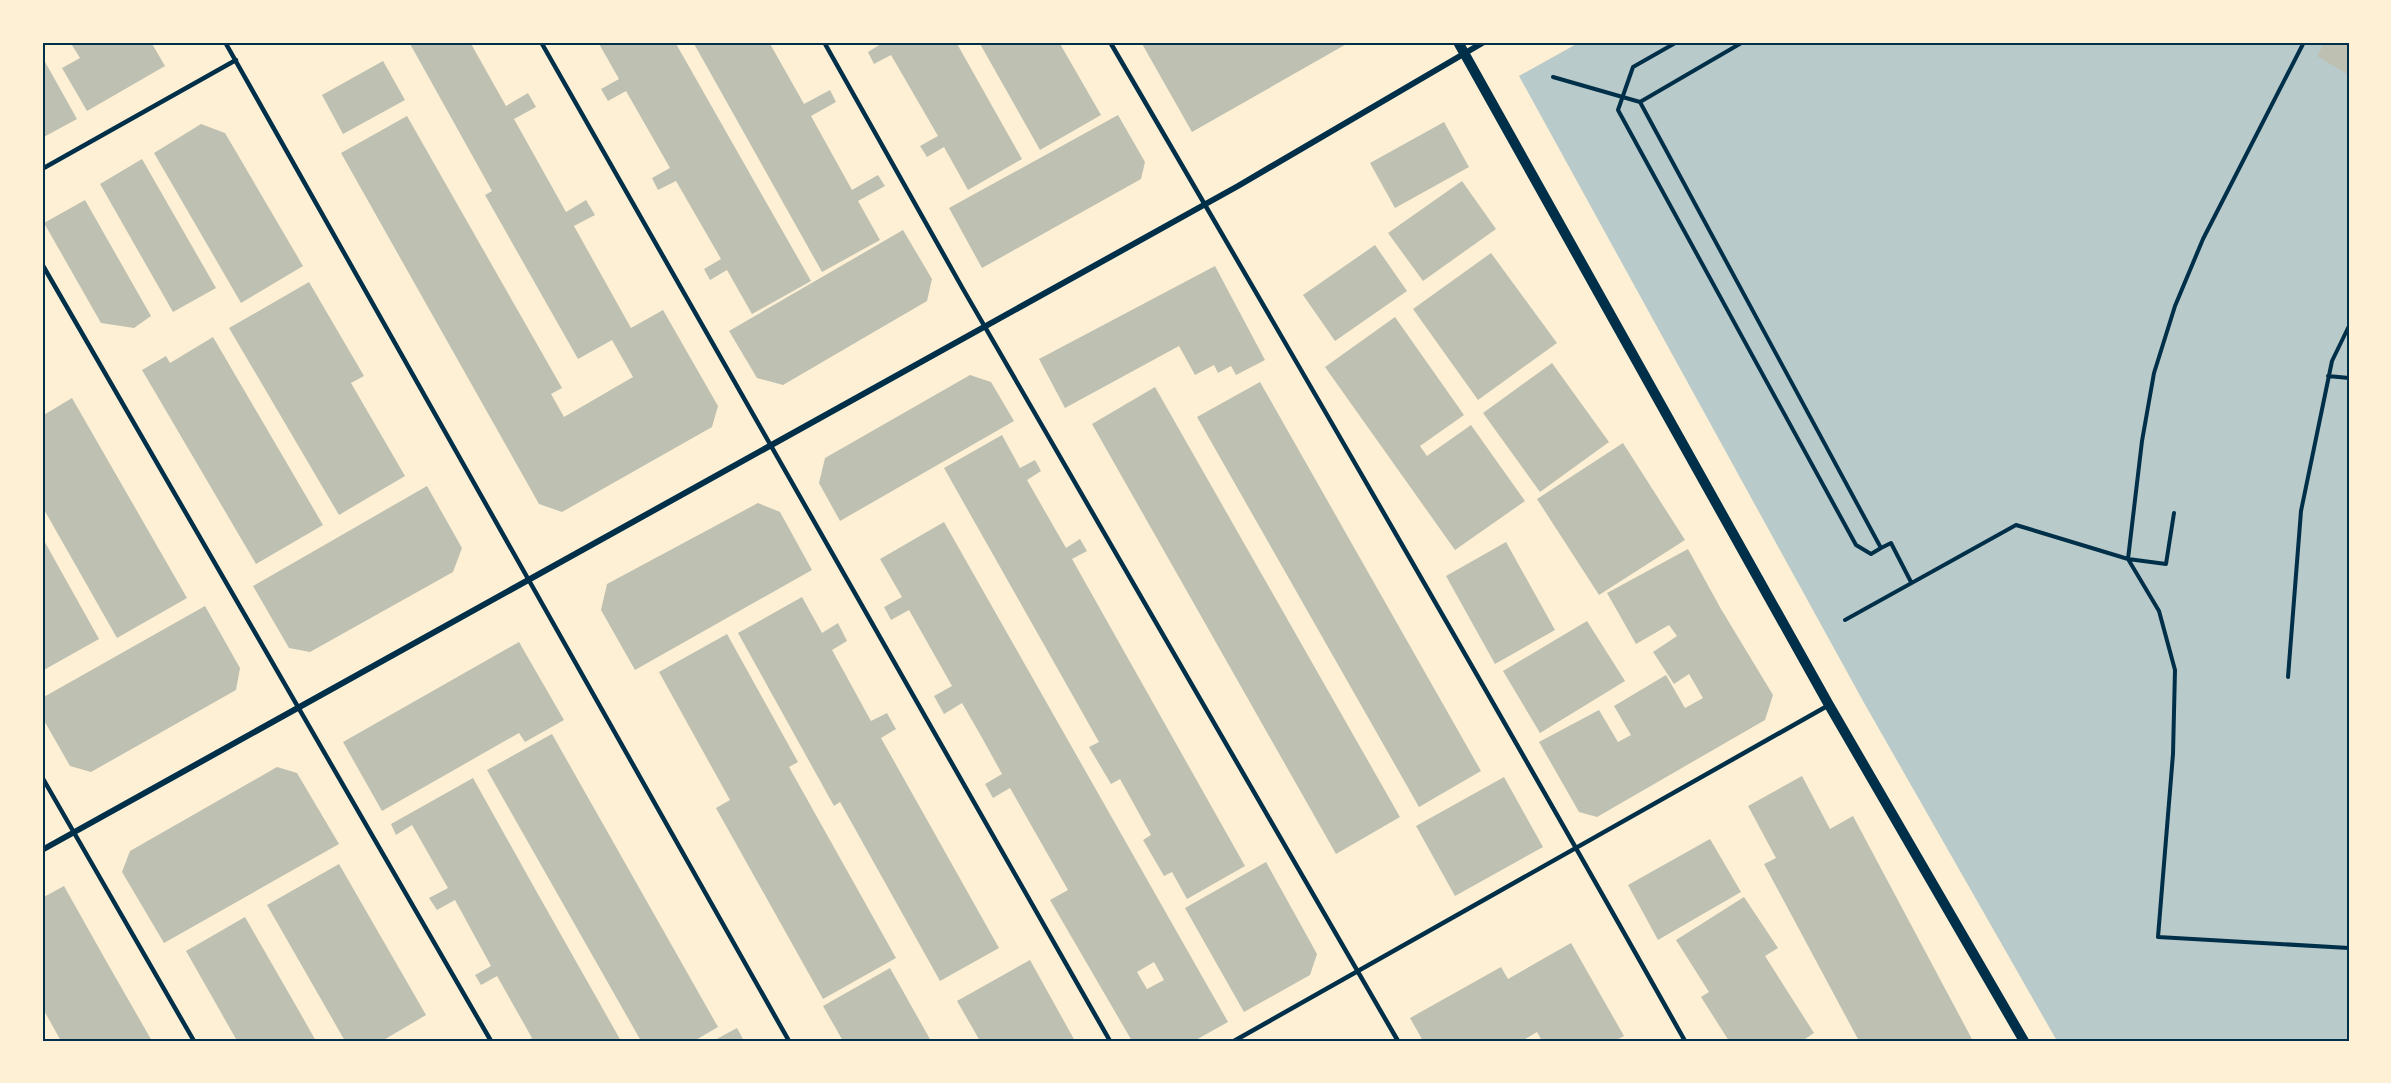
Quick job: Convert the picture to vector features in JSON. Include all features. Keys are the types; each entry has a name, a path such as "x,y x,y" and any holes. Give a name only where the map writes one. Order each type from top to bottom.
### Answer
{"street":[{"path":"1458,42 1829,705 2024,1041"},
{"path":"42,850 1205,205 1484,42"}],"lane":[{"path":"225,42 789,1041"},
{"path":"541,42 1110,1041"},
{"path":"824,42 985,326 1398,1041"},
{"path":"1110,42 1233,249 1685,1041"},
{"path":"42,169 236,60"},
{"path":"42,264 491,1041"},
{"path":"1234,1041 1829,705"},
{"path":"42,777 194,1041"}],"path":[{"path":"1677,42 1633,67 1618,110 1856,545 1871,554 1891,543 1911,582"},
{"path":"1640,102 1743,42"},
{"path":"2304,42 2203,239 2175,306 2154,373 2144,430 2128,560 2159,611 2175,670 2173,754 2158,937 2349,948"},
{"path":"1553,77 1640,102 1881,548"},
{"path":"2288,677 2301,511 2328,376 2332,361 2349,326"},
{"path":"2328,376 2349,378"},
{"path":"1845,620 2016,525 2128,560 2166,564 2174,513"}],"shaded area":[{"path":"1580,42 2349,42 2349,1041 2057,1041 1863,701 1519,76"}],"building":[{"path":"70,42 151,42 165,66 87,111 62,68 80,58"},
{"path":"409,42 470,42 506,106 528,93 536,107 514,119 566,212 586,200 595,215 574,226 631,328 663,310 718,406 712,427 562,512 539,504 341,153 407,116 562,388 551,394 564,417 633,377 612,340 578,359 485,195 492,191"},
{"path":"598,42 675,42 811,281 752,314 727,270 710,280 704,269 721,259 676,181 658,190 652,178 670,168 626,91 608,101 601,89 619,79"},
{"path":"693,42 769,42 804,104 830,90 836,102 811,116 852,190 878,175 885,186 858,201 880,240 822,272"},
{"path":"884,42 956,42 1022,159 968,190 944,147 927,157 920,146 938,136 891,55 874,64 868,52"},
{"path":"979,42 1059,42 1101,115 1040,150"},
{"path":"1141,42 1350,42 1192,132"},
{"path":"2325,42 2349,42 2349,75 2317,56"},
{"path":"44,60 77,119 42,138 42,61"},
{"path":"383,61 405,100 343,134 322,95"},
{"path":"1118,115 1145,162 1141,179 982,268 949,208"},
{"path":"1444,122 1469,167 1395,208 1370,163"},
{"path":"201,124 225,133 303,266 241,303 154,153"},
{"path":"142,159 216,288 173,312 100,184"},
{"path":"1462,181 1496,229 1423,281 1388,233"},
{"path":"85,200 151,316 134,328 101,323 44,223"},
{"path":"903,230 932,279 927,301 783,385 757,378 729,331"},
{"path":"1375,245 1407,291 1335,341 1303,295"},
{"path":"1491,253 1557,343 1478,400 1413,309"},
{"path":"1215,266 1265,360 1236,375 1231,366 1218,373 1214,365 1195,375 1179,346 1065,408 1039,359"},
{"path":"309,282 364,376 351,383 405,476 339,515 229,328"},
{"path":"1395,317 1464,415 1420,446 1427,456 1471,425 1525,501 1455,550 1325,367"},
{"path":"213,337 323,525 256,564 142,370 166,356 170,363"},
{"path":"1552,363 1609,442 1540,492 1483,413"},
{"path":"970,375 991,382 1014,421 840,521 819,483 825,458"},
{"path":"1260,382 1481,771 1419,807 1197,417"},
{"path":"1155,387 1400,817 1336,854 1092,424"},
{"path":"72,398 187,598 117,638 42,506 42,416"},
{"path":"1002,435 1020,468 1035,460 1041,471 1027,480 1066,548 1080,539 1087,551 1072,559 1245,866 1187,899 1172,872 1164,876 1143,840 1151,835 1120,779 1111,784 1089,747 1099,742 944,468"},
{"path":"1623,443 1685,540 1599,595 1537,499"},
{"path":"427,486 462,548 453,572 310,652 289,648 253,586"},
{"path":"758,503 780,512 812,570 635,670 601,610 607,584"},
{"path":"944,522 1228,1022 1194,1041 1132,1041 1050,900 1068,890 1010,788 993,798 985,784 1002,774 981,736 962,703 944,714 934,696 952,686 909,610 891,620 884,607 902,597 880,559","holes":["1154,962 1164,980 1147,989 1137,972"]},
{"path":"42,537 99,639 42,671"},
{"path":"1506,542 1555,630 1495,664 1446,576"},
{"path":"1688,549 1773,695 1765,720 1597,817 1579,812 1539,742 1599,710 1618,742 1631,735 1614,706 1666,675 1685,708 1703,698 1689,674 1674,684 1653,652 1677,636 1669,625 1636,644 1607,593"},
{"path":"802,597 822,633 838,623 847,641 832,650 871,721 887,713 896,729 881,738 999,948 940,981 840,802 834,806 738,633"},
{"path":"205,606 240,668 236,690 91,772 70,766 42,717 42,698"},
{"path":"1587,621 1625,681 1540,733 1503,671"},
{"path":"727,634 798,762 789,767 896,958 823,999 716,808 730,800 659,672"},
{"path":"519,642 564,720 525,742 519,733 382,811 343,742"},
{"path":"552,734 718,1027 694,1041 641,1041 487,770"},
{"path":"277,767 297,773 339,844 164,943 122,872 130,851"},
{"path":"1802,776 1830,829 1853,816 1973,1041 1859,1041 1764,864 1776,858 1748,806"},
{"path":"1504,777 1543,847 1455,896 1416,826"},
{"path":"473,778 621,1041 526,1041 532,1038 497,976 481,985 475,975 491,966 455,900 437,910 429,898 448,888 412,825 396,835 391,824"},
{"path":"1710,839 1741,892 1658,940 1628,885"},
{"path":"1266,862 1317,954 1310,975 1244,1012 1185,908"},
{"path":"339,864 426,1015 382,1041 345,1041 267,905"},
{"path":"64,886 152,1041 61,1041 42,1007 42,898"},
{"path":"1744,897 1778,948 1765,956 1814,1033 1802,1041 1729,1041 1701,997 1709,992 1676,940"},
{"path":"245,917 316,1041 237,1041 186,951"},
{"path":"1571,943 1624,1036 1615,1041 1542,1041 1537,1032 1522,1041 1423,1041 1410,1018 1501,967 1508,979"},
{"path":"1030,960 1075,1041 980,1041 957,1001"},
{"path":"890,968 931,1041 843,1041 823,1006"},
{"path":"737,1028 744,1041 713,1041"}]}
